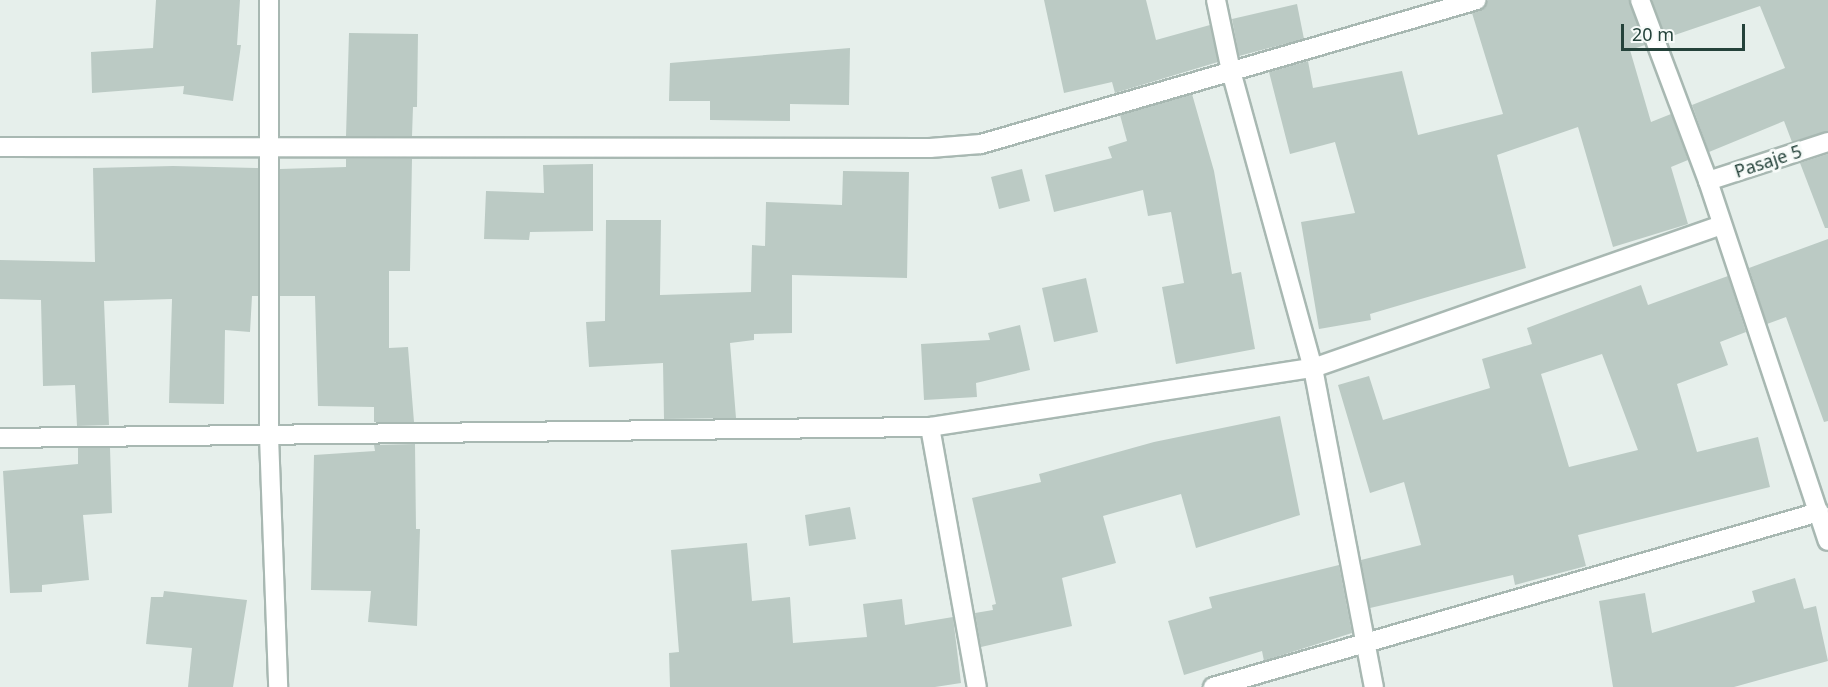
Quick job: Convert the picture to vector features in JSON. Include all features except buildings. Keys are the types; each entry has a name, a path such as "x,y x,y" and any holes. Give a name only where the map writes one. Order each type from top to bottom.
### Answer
{"street":[{"path":"269,0 269,436 278,687"},
{"path":"1216,0 1231,71 1313,368 1374,687"},
{"path":"0,147 930,148 981,144 1477,0"},
{"path":"1640,0 1708,181 1828,541"},
{"name":"Pasaje 5","path":"1708,181 1828,142"},
{"path":"0,438 930,427 1313,368 1722,225"},
{"path":"930,427 977,687"},
{"path":"1213,687 1819,512"}]}
